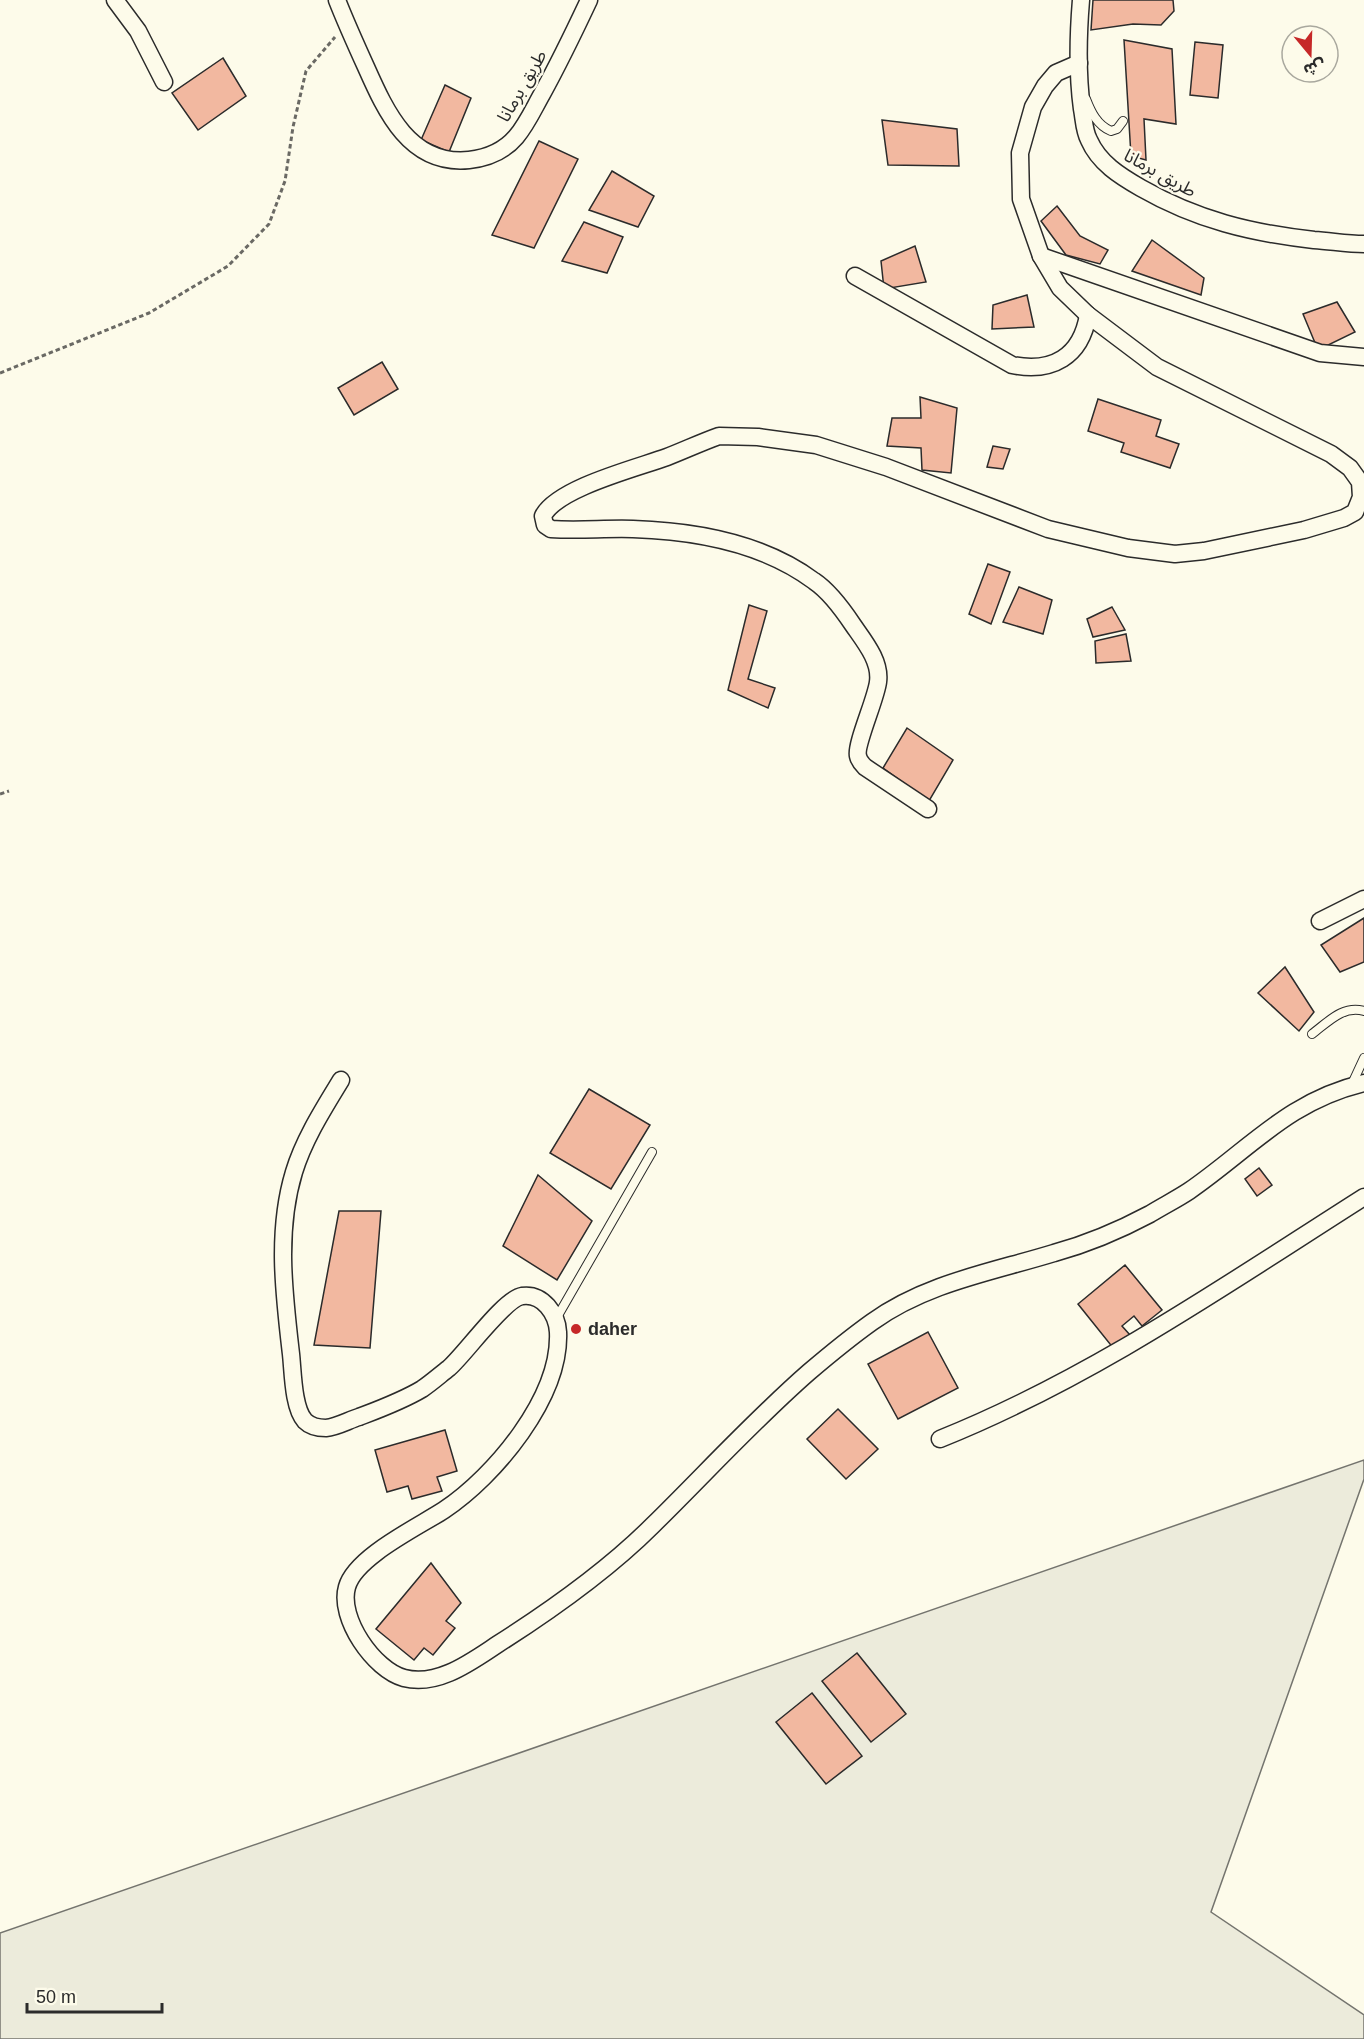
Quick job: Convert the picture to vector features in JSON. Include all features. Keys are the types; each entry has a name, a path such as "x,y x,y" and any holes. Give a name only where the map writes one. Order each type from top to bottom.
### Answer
{"street":[{"path":"115,0 138,31 164,82"},
{"name":"طريق برمانا","path":"337,0 388,114 407,138 422,150 451,161 480,159 499,152 515,138 529,118 555,70 589,0"},
{"name":"طريق برمانا","path":"1081,0 1078,34 1080,95 1088,138 1095,152 1109,167 1127,180 1169,203 1224,224 1267,234 1364,244"},
{"path":"928,809 866,767 859,759 857,751 872,708 879,671 850,620 816,582 788,564 732,542 698,535 632,529 551,529 545,525 543,516 545,511 560,500 592,483 720,436 735,435 825,447 886,467 1048,529 1128,548 1174,554 1204,551 1304,530 1344,518 1354,512 1362,497 1360,482 1350,468 1331,454 1157,366 1088,315 1060,288 1041,256 1021,199 1020,153 1033,107 1045,86 1056,73 1079,63"},
{"path":"1041,256 1320,353 1364,357"},
{"path":"855,276 1012,365 1026,368 1052,364 1071,354 1080,343 1086,330 1088,315"},
{"path":"1320,921 1364,899"},
{"path":"341,1080 324,1107 294,1170 287,1204 282,1249 297,1402 305,1421 317,1428 336,1425 383,1408 424,1388 456,1362 497,1314 516,1298 525,1295 537,1298 552,1312 556,1320 557,1348 547,1384 524,1430 496,1466 469,1492 380,1550 355,1570 346,1589 348,1617 353,1629 380,1664 406,1679 423,1680 443,1675 469,1663 533,1623 599,1573 650,1528 696,1480 808,1373 875,1320 915,1297 959,1280 1059,1252 1144,1217 1190,1191 1267,1129 1298,1109 1357,1085"},
{"path":"940,1439 993,1418 1142,1339 1364,1197"}],"lane":[{"path":"1079,63 1086,97 1095,120 1111,131 1117,129 1123,121"},
{"path":"1312,1034 1340,1013 1355,1008 1364,1011"},
{"path":"1357,1085 1364,1058"},
{"path":"556,1320 652,1152"}],"path":[{"path":"0,373 149,313 228,266 269,224 285,181 293,127 306,71 346,24"},
{"path":"0,794 9,791"}],"shaded area":[{"path":"1364,1460 1364,1479 1211,1912 1364,2015 1364,2039 0,2039 0,1933"}],"building":[{"path":"1093,0 1173,0 1174,11 1161,25 1133,24 1091,30"},
{"path":"1124,40 1172,49 1176,124 1144,119 1146,160 1131,156"},
{"path":"1195,42 1223,45 1218,98 1190,95"},
{"path":"223,58 246,96 198,130 172,93"},
{"path":"445,85 471,98 449,152 421,140"},
{"path":"882,120 957,129 959,166 888,165"},
{"path":"539,141 578,159 534,248 492,235"},
{"path":"612,171 654,196 638,227 589,210"},
{"path":"1057,206 1080,236 1108,250 1100,264 1066,255 1041,221"},
{"path":"584,222 623,237 607,273 562,261"},
{"path":"1152,240 1204,278 1201,295 1132,271"},
{"path":"915,246 926,282 884,289 881,261"},
{"path":"1027,295 1034,327 992,329 993,305"},
{"path":"1337,302 1355,332 1318,350 1303,314"},
{"path":"382,362 398,389 354,415 338,388"},
{"path":"920,397 957,408 951,473 922,470 921,448 887,446 892,418 921,418"},
{"path":"1098,399 1161,420 1156,436 1179,444 1170,468 1121,452 1124,443 1088,431"},
{"path":"993,446 1010,449 1003,469 987,467"},
{"path":"988,564 1010,572 991,624 969,614"},
{"path":"1019,587 1052,600 1043,634 1003,622"},
{"path":"749,605 767,611 748,679 775,688 768,708 728,690"},
{"path":"1112,607 1125,630 1093,637 1087,619"},
{"path":"1126,634 1131,661 1096,663 1095,641"},
{"path":"907,728 953,760 929,801 883,768"},
{"path":"1364,918 1364,962 1340,972 1321,945"},
{"path":"1285,967 1314,1012 1299,1031 1258,993"},
{"path":"589,1089 650,1125 611,1189 550,1153"},
{"path":"1259,1168 1272,1185 1257,1196 1245,1179"},
{"path":"538,1175 592,1221 557,1280 503,1246"},
{"path":"339,1211 381,1211 370,1348 314,1345"},
{"path":"1125,1265 1162,1310 1142,1326 1134,1316 1122,1326 1130,1335 1114,1349 1078,1304"},
{"path":"928,1332 958,1388 898,1419 868,1364"},
{"path":"838,1409 878,1449 846,1479 807,1439"},
{"path":"445,1430 457,1471 437,1477 442,1491 412,1499 408,1486 387,1492 375,1450"},
{"path":"431,1563 461,1603 446,1621 455,1628 433,1655 424,1648 414,1660 376,1629"},
{"path":"857,1653 906,1714 871,1742 822,1681"},
{"path":"812,1693 862,1756 826,1784 776,1722"}],"place":[{"name":"daher","path":"576,1329"}]}
